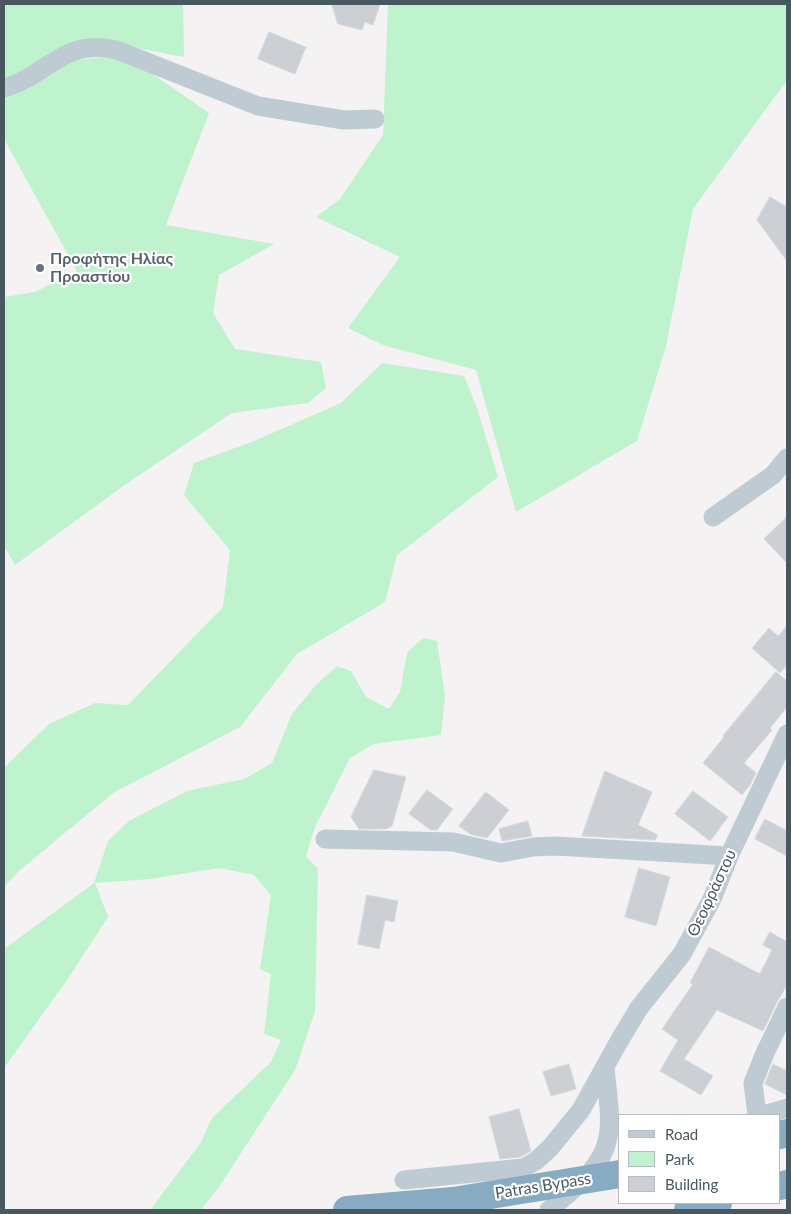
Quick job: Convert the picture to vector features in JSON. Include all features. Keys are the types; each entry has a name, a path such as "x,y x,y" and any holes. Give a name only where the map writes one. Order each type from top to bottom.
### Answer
{"highway":[{"name":"Patras Bypass","path":"347,1210 453,1201 551,1198 616,1174"},
{"path":"688,1210 714,1204"}],"street":[{"path":"4,88 18,84 73,50 84,47 105,47 117,50 258,106 344,120 375,119"},
{"path":"713,517 773,475 787,458"},
{"name":"Θεοφράστου","path":"404,1180 523,1168 536,1161 556,1141 581,1110 639,1008 682,954 699,926 712,899 728,856 787,734"},
{"path":"325,839 453,842 501,853 533,846 555,846 728,856"},
{"path":"757,1114 754,1104 753,1083 787,1007"},
{"path":"551,1198 586,1176 613,1146 605,1068"},
{"path":"766,1114 787,1108"}],"green space":[{"path":"4,4 183,4 184,57 95,40 4,83"},
{"path":"388,4 787,4 787,80 693,209 666,346 637,441 516,512 476,370 383,345 348,328 400,257 316,217 340,199 383,135"},
{"path":"125,55 209,113 166,225 274,244 219,275 213,313 235,349 321,362 326,388 308,403 232,413 126,484 15,565 4,546 4,297 35,292 77,271 4,139 4,97 66,61"},
{"path":"382,363 464,376 477,408 498,477 397,555 385,602 297,654 240,727 113,793 20,870 4,887 4,768 49,724 95,703 128,705 223,607 230,550 184,495 194,463 254,441 341,403"},
{"path":"423,638 437,641 445,696 441,735 374,744 350,758 315,827 306,856 318,869 315,1012 295,1070 219,1187 201,1210 150,1210 200,1144 212,1118 271,1062 281,1040 264,1034 271,974 260,969 271,895 254,875 219,868 150,879 95,883 108,917 67,980 4,1068 4,949 94,883 108,841 129,821 187,791 244,779 272,763 292,714 315,686 337,666 351,671 366,697 389,709 400,692 407,653"}],"building":[{"path":"332,4 380,4 373,25 365,22 362,30 338,24"},
{"path":"269,32 306,47 295,74 258,59"},
{"path":"770,197 787,207 787,261 757,220"},
{"path":"787,517 787,563 764,539"},
{"path":"787,626 787,665 780,673 752,648 769,628 778,636"},
{"path":"776,672 787,681 787,707 770,728 772,730 744,763 756,773 742,795 703,763"},
{"path":"374,770 406,777 392,826 386,829 359,829 351,817"},
{"path":"605,771 652,792 638,825 658,835 655,840 582,836"},
{"path":"427,790 453,809 437,830 431,830 409,814"},
{"path":"693,791 728,817 710,841 675,814"},
{"path":"486,792 509,810 487,838 470,834 459,826"},
{"path":"765,819 787,831 787,856 755,839"},
{"path":"528,821 532,836 502,841 499,829"},
{"path":"639,868 670,877 656,926 625,917"},
{"path":"367,895 398,901 394,922 385,920 379,949 358,944"},
{"path":"770,932 787,942 787,985 763,1031 717,1010 684,1059 713,1076 701,1095 660,1071 678,1040 662,1029 693,984 690,983 709,947 760,974 772,950 763,945"},
{"path":"569,1064 576,1089 551,1096 543,1072"},
{"path":"773,1064 787,1071 787,1095 765,1084"},
{"path":"519,1109 531,1151 520,1157 500,1159 489,1117"}],"place":[{"name":"Προφήτης Ηλίας Προαστίου","path":"40,268"}]}
